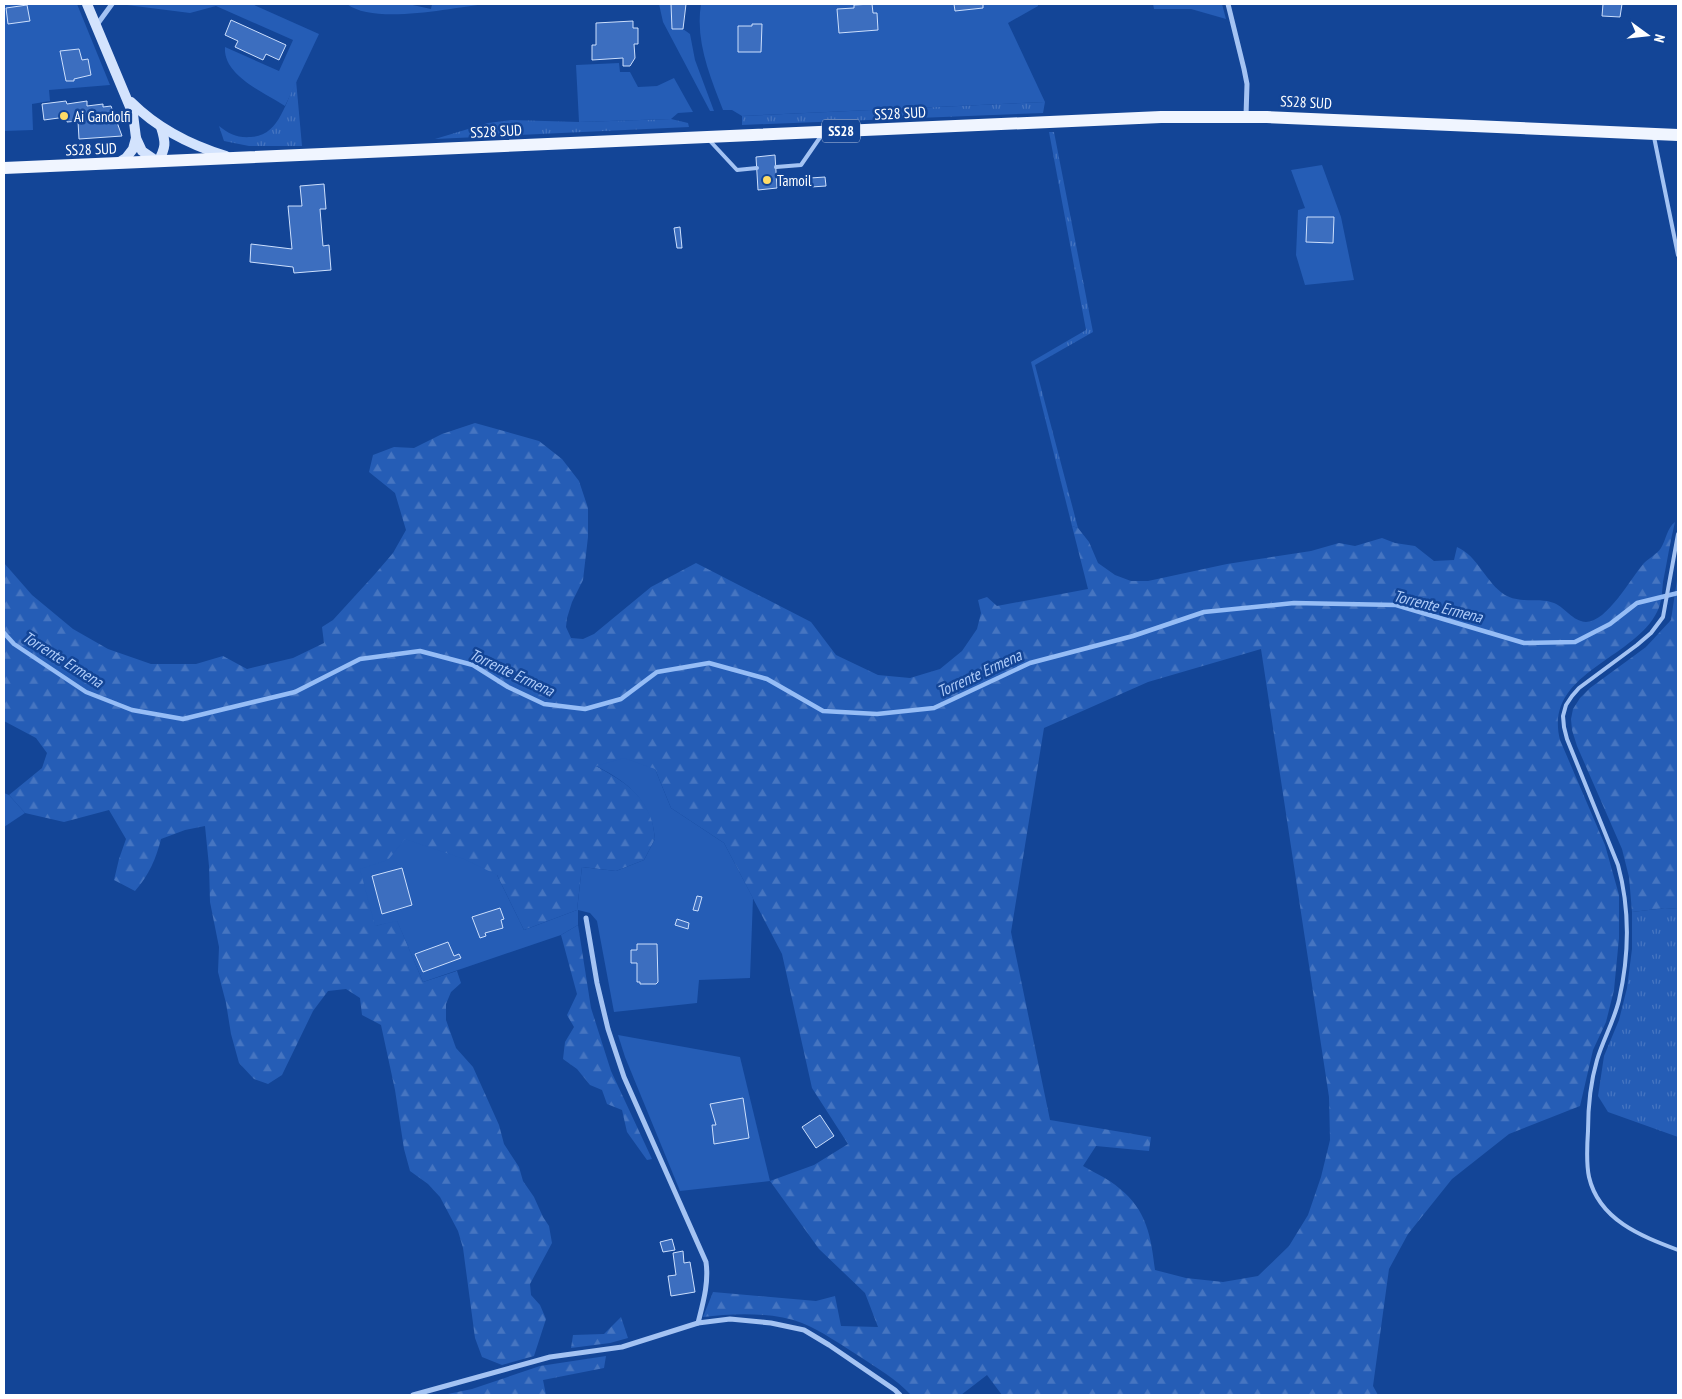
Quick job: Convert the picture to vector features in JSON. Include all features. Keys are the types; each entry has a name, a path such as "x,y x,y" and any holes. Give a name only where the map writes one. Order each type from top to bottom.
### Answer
{"main road":[{"path":"87,4 134,114 136,138 133,150 117,164"},
{"path":"129,100 141,112 180,139 205,150 233,158"},
{"name":"SS28 SUD","path":"4,168 706,138 1116,118 1246,116 1678,135"},
{"path":"136,138 142,151 148,157 158,162 164,151 165,141 161,127"}],"street":[{"path":"95,26 112,4"},
{"path":"1228,4 1244,69 1246,116"},
{"path":"586,918 597,982 608,1029 624,1077 706,1262 706,1289 698,1323"},
{"path":"412,1395 550,1357 622,1347 698,1323 730,1319 804,1330 829,1345 900,1395"}],"lane":[{"path":"776,167 801,165 823,132"},
{"path":"1653,134 1678,255"},
{"path":"706,138 737,170 757,168"},
{"path":"1678,534 1663,617 1644,639 1580,688 1566,705 1564,716 1567,739 1618,865 1622,879 1626,913 1626,952 1619,1002 1597,1058 1589,1094 1587,1152 1589,1177 1599,1202 1615,1219 1644,1237 1678,1250"}],"green space":[{"path":"4,4 77,4 110,85 49,90 50,101 32,104 33,130 4,131"},
{"path":"119,4 252,4 319,34 285,106 256,89 238,75 226,57 225,47 279,71 293,40 216,6 190,13"},
{"path":"347,4 408,4 431,9 432,4 485,4 394,14 359,10"},
{"path":"659,4 671,4 672,29 683,29 690,34 695,60 714,111 710,111 663,22"},
{"path":"701,4 1038,4 1038,6 1008,23 1045,102 742,116 732,110 723,110 713,84 702,45 700,31"},
{"path":"1153,4 1222,4 1226,19 1191,9 1154,9"},
{"path":"619,63 620,72 630,72 638,87 657,86 674,78 693,112 678,113 671,119 579,122 576,65"},
{"path":"296,80 302,146 249,146 224,141 219,126 230,133 242,137 261,135 268,131 275,124 285,107"},
{"path":"1045,102 1043,113 742,125 742,116"},
{"path":"671,119 688,123 689,127 435,139 488,123 511,120 579,122"},
{"path":"1049,132 1054,132 1093,332 1035,365 1078,528 1072,526 1031,362 1086,330"},
{"path":"1322,165 1341,217 1354,280 1305,285 1296,255 1298,210 1305,208 1291,170"},
{"path":"475,423 539,441 562,459 579,481 588,508 588,537 583,580 572,602 567,618 566,627 571,638 583,639 594,634 651,587 696,563 811,622 836,655 878,675 910,678 940,669 962,651 977,629 981,613 978,600 987,597 997,606 1088,589 1072,526 1078,528 1089,542 1098,563 1115,575 1131,581 1148,581 1227,564 1311,551 1339,543 1355,546 1382,538 1395,543 1415,546 1434,561 1454,560 1457,547 1471,557 1492,584 1505,595 1523,600 1543,600 1554,603 1573,617 1586,622 1602,615 1610,607 1644,563 1661,548 1670,527 1675,522 1661,601 1657,612 1645,629 1577,683 1565,698 1558,717 1560,740 1605,845 1619,895 1619,938 1614,990 1606,1022 1593,1050 1580,1106 1509,1134 1452,1179 1408,1234 1389,1269 1373,1386 1378,1395 1002,1395 987,1375 961,1395 911,1395 879,1369 824,1334 802,1323 791,1319 753,1314 703,1317 713,1292 816,1301 835,1296 841,1326 878,1327 865,1293 819,1249 770,1181 814,1165 848,1144 812,1088 782,954 724,843 671,808 655,769 596,766 628,786 641,799 651,816 655,839 644,860 616,871 582,867 577,910 524,930 497,875 375,926 397,920 423,982 457,971 461,983 451,992 446,1004 446,1020 456,1048 473,1067 499,1125 504,1144 519,1167 523,1181 534,1197 549,1226 552,1243 530,1284 531,1295 540,1305 546,1319 534,1356 502,1365 482,1357 475,1338 463,1248 458,1231 440,1197 428,1184 410,1171 404,1149 395,1090 381,1025 362,1015 360,998 346,989 328,991 313,1011 282,1075 268,1084 254,1079 239,1063 218,972 219,947 210,902 205,826 185,830 161,839 151,866 135,891 114,880 126,839 109,810 64,822 25,813 9,795 42,768 47,753 36,738 4,721 4,563 32,595 73,629 108,649 151,664 196,664 223,656 247,669 293,658 324,643 322,627 333,620 375,574 393,553 406,530 395,493 369,472 373,455 394,447 414,448 442,434","holes":["1261,649 1329,1097 1330,1140 1321,1177 1308,1215 1289,1246 1258,1276 1223,1282 1186,1278 1155,1270 1149,1235 1142,1215 1136,1205 1115,1185 1083,1166 1096,1146 1149,1151 1151,1137 1050,1120 1011,932 1044,728 1148,682"]},
{"path":"1678,573 1678,909 1665,908 1632,912 1629,877 1622,849 1577,746 1571,719 1573,709 1590,688 1646,647 1671,620"},
{"path":"624,758 655,769 671,808 724,843 753,898 750,978 699,980 697,1003 614,1012 597,921 590,913 578,910 578,925 561,935 423,982 397,921 375,926 360,869 388,860 405,839 464,859 497,875 524,930 577,910 582,867 616,871 644,860 655,839 651,819 640,799 620,780 596,766"},
{"path":"4,793 9,795 25,813 4,827"},
{"path":"1665,908 1678,909 1678,1137 1608,1112 1598,1096 1604,1056 1619,1020 1627,988 1632,949 1632,912"},
{"path":"578,925 591,1008 611,1071 652,1159 647,1160 627,1132 622,1110 607,1104 602,1090 590,1085 577,1069 563,1059 565,1042 574,1027 567,1015 577,994 561,935"},
{"path":"618,1035 740,1057 770,1181 680,1191 625,1057"},
{"path":"621,1317 628,1338 610,1343 571,1348 573,1335 604,1334"},
{"path":"606,1356 604,1368 543,1380 546,1395 443,1395 472,1389 540,1366"}],"building":[{"path":"671,4 686,4 683,29 672,29"},
{"path":"872,4 873,13 877,13 878,30 839,33 837,9 854,8 854,5"},
{"path":"954,4 983,4 983,8 955,11"},
{"path":"1603,4 1622,4 1620,17 1602,16"},
{"path":"27,5 30,21 8,24 6,8"},
{"path":"231,20 286,45 279,60 266,54 263,60 235,47 238,41 225,35"},
{"path":"633,21 633,28 638,28 638,44 634,44 635,58 630,66 623,66 623,58 592,60 592,45 596,45 596,23"},
{"path":"752,24 762,24 761,52 738,52 738,26 752,26"},
{"path":"79,49 82,60 88,59 91,75 74,79 74,81 66,81 60,51"},
{"path":"66,101 67,104 87,101 87,106 103,104 103,107 111,106 122,136 79,139 78,121 67,122 66,117 44,120 42,104"},
{"path":"775,155 777,188 758,190 756,157"},
{"path":"825,177 826,186 811,187 810,178"},
{"path":"324,184 326,209 320,209 323,246 329,245 331,270 294,273 293,267 250,262 251,244 292,249 288,206 302,206 300,186"},
{"path":"1307,217 1334,217 1333,243 1306,242"},
{"path":"680,227 682,248 677,248 674,228"},
{"path":"402,868 412,905 382,914 372,876"},
{"path":"697,896 702,897 698,911 693,910"},
{"path":"500,908 504,919 501,920 503,928 485,933 486,936 480,938 472,917"},
{"path":"677,919 689,923 688,929 675,925"},
{"path":"448,942 454,956 459,954 461,958 423,972 415,954"},
{"path":"637,944 657,944 658,982 656,984 640,984 640,982 637,982 637,963 631,963 631,950 637,950"},
{"path":"743,1098 749,1138 714,1144 712,1125 716,1125 710,1104"},
{"path":"820,1115 834,1136 816,1148 802,1127"},
{"path":"672,1239 675,1250 663,1252 660,1242"},
{"path":"683,1251 684,1263 690,1262 695,1292 671,1296 668,1276 676,1275 673,1253"}],"waterway":[{"name":"Torrente Ermena","path":"4,633 14,644 86,692 132,710 183,719 295,692 360,659 420,651 473,665 508,687 544,704 585,709 621,699 657,672 709,663 767,679 823,711 877,714 934,708 1030,663 1133,636 1204,612 1294,603 1396,605 1524,643 1575,642 1610,624 1637,603 1678,593"}],"place":[{"name":"Ai Gandolfi","path":"64,116"},
{"name":"Tamoil","path":"767,180"}]}
